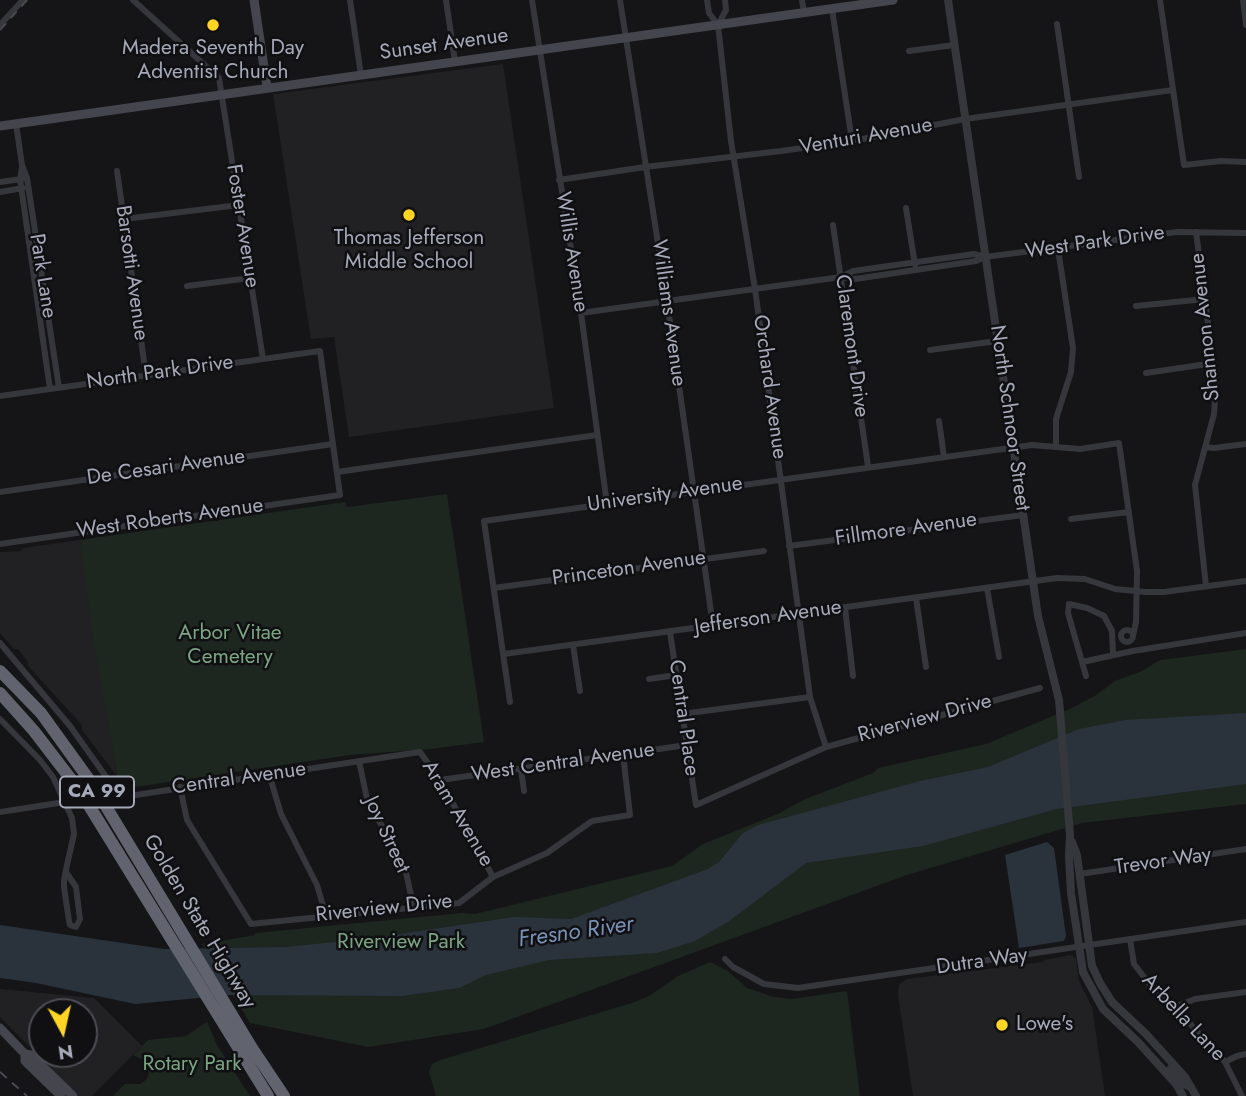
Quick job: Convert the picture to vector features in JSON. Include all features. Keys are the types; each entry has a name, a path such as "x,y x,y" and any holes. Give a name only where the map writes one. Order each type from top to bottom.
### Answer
{"highway":[{"name":"Golden State Highway","path":"0,671 41,713 93,785 179,923 252,1048 284,1096"},
{"name":"Golden State Highway","path":"0,693 34,731 80,791 268,1096"}],"main road":[{"path":"254,0 267,88"},
{"name":"Sunset Avenue","path":"0,126 893,0"},
{"path":"0,1028 73,1096"},
{"path":"25,1054 25,1061 61,1096"}],"street":[{"path":"1,22 23,0"},
{"name":"Foster Avenue","path":"133,0 219,78 263,359"},
{"path":"350,0 361,75"},
{"path":"446,0 455,62"},
{"name":"Willis Avenue","path":"532,0 581,313 607,504"},
{"name":"Williams Avenue","path":"620,0 667,301 713,626"},
{"path":"707,0 709,13 718,25 726,10 724,0"},
{"path":"802,0 804,13"},
{"name":"North Schnoor Street","path":"948,0 1032,581 1040,624 1056,681 1070,835 1070,881 1083,972 1103,1009 1159,1066 1183,1096"},
{"path":"1160,0 1184,164 1246,162"},
{"path":"1243,0 1246,24"},
{"path":"832,9 852,141"},
{"path":"1057,24 1079,177"},
{"name":"Orchard Avenue","path":"718,25 810,697 826,747"},
{"path":"909,51 954,45"},
{"name":"Venturi Avenue","path":"559,180 852,141 965,119 1173,90"},
{"name":"Park Lane","path":"16,124 50,388"},
{"name":"Barsotti Avenue","path":"117,171 146,375"},
{"path":"0,182 24,179"},
{"path":"0,192 25,188"},
{"name":"Park Lane","path":"25,188 59,387"},
{"path":"124,219 239,205"},
{"path":"906,208 915,266"},
{"name":"Claremont Drive","path":"833,225 868,466"},
{"name":"West Park Drive","path":"581,313 841,277 855,279 915,266 976,261 985,257 1177,232 1246,233"},
{"name":"Shannon Avenue","path":"1196,232 1217,400 1197,473 1195,498 1206,586"},
{"path":"1056,446 1056,419 1071,372 1073,348 1058,249"},
{"path":"187,286 250,278"},
{"path":"1136,306 1205,299"},
{"path":"930,350 997,341"},
{"name":"North Park Drive","path":"0,396 320,351 333,444"},
{"path":"1146,373 1214,363"},
{"path":"939,421 944,457"},
{"path":"333,444 337,472 597,435"},
{"name":"University Avenue","path":"494,588 484,521 1032,445 1080,449 1119,443 1129,512"},
{"name":"De Cesari Avenue","path":"0,492 333,444"},
{"path":"1205,447 1214,449 1246,444"},
{"name":"West Roberts Avenue","path":"0,544 340,495 337,472"},
{"path":"1071,519 1129,512 1136,565 1135,617 1131,635 1133,651"},
{"name":"Fillmore Avenue","path":"789,546 1023,515"},
{"name":"Princeton Avenue","path":"494,588 764,551"},
{"path":"1032,581 1072,577 1115,589 1164,592 1246,581"},
{"name":"Jefferson Avenue","path":"504,654 1032,581"},
{"path":"494,588 510,702"},
{"path":"987,588 999,657"},
{"path":"916,598 926,667"},
{"path":"1086,676 1068,613 1069,604 1104,616 1112,631 1116,654"},
{"path":"845,608 853,676"},
{"name":"Central Place","path":"670,632 696,805"},
{"path":"1083,662 1133,651 1246,634"},
{"path":"1116,654 1121,639 1126,642 1131,635"},
{"name":"Central Avenue","path":"0,643 70,726 119,795 129,796 359,761"},
{"path":"573,645 580,691"},
{"path":"649,679 676,675"},
{"name":"Riverview Drive","path":"696,805 826,747 1040,688"},
{"path":"682,714 810,697"},
{"path":"0,719 53,777 74,826 66,872 64,887 70,925 76,927 80,919 76,887 66,872"},
{"name":"West Central Avenue","path":"440,780 687,746"},
{"name":"Aram Avenue","path":"359,761 420,752 440,780 493,877"},
{"name":"Riverview Drive","path":"180,787 187,820 251,924 459,903 493,877 547,853 592,821 630,815 623,754"},
{"name":"Joy Street","path":"359,761 368,799 405,868 414,909"},
{"path":"521,769 524,791"},
{"path":"269,774 281,814 317,885 326,916"},
{"path":"0,811 65,802"},
{"name":"North Schnoor Street","path":"1070,835 1080,874 1092,965 1112,1002 1185,1077 1196,1096"},
{"name":"Trevor Way","path":"1080,874 1246,849"},
{"name":"Dutra Way","path":"725,959 733,967 764,984 799,988 1246,922"},
{"name":"Arbella Lane","path":"1130,939 1134,964 1151,986 1175,1007 1226,1062 1242,1096"},
{"path":"1175,1007 1195,999 1246,992"},
{"path":"1226,1062 1246,1054"},
{"path":"1159,1066 1169,1067 1183,1084 1191,1087"}],"shaded area":[{"name":"Thomas Jefferson Middle School","path":"503,64 554,408 349,437 334,337 311,339 273,94"},
{"path":"80,540 117,776 82,730 82,725 28,666 18,649 14,649 0,633 0,552 21,551 23,548"},
{"path":"1070,955 1076,958 1079,981 1092,1007 1105,1096 913,1096 898,995 899,985 907,979 1043,962"},
{"path":"0,989 94,998 28,998 28,1045 0,1017"},
{"path":"98,1002 142,1046 92,1096 79,1096 51,1068 98,1068"}],"green space":[{"name":"Arbor Vitae Cemetery","path":"447,494 484,742 350,755 128,788 119,786 92,631 80,540 345,502 347,507"},
{"name":"Riverview Park","path":"1246,649 1246,804 1082,823 907,875 484,1029 368,1047 250,1023 202,944 255,933 462,913 475,914 672,866 703,844 873,773 878,768 986,744 1072,708 1115,681 1142,671 1160,660"},
{"path":"710,962 728,971 747,988 774,997 792,999 847,991 860,1096 436,1096 429,1072 432,1064 440,1060 632,1003 649,996 678,976"},
{"name":"Rotary Park","path":"207,1022 217,1045 250,1096 113,1096 125,1084 140,1084 147,1079 147,1066 143,1060 133,1055 148,1040 186,1036"}],"water":[{"name":"Fresno River","path":"1246,713 1246,784 1057,809 923,846 806,863 728,922 695,941 657,953 549,960 486,975 459,988 402,996 230,995 135,1004 0,978 0,925 164,949 286,947 373,938 514,917 571,919 708,869 719,862 743,833 758,825 920,781 988,767 1079,729 1125,720"},
{"path":"1047,842 1054,848 1066,936 1064,941 1019,948 1005,855"}],"railway":[{"path":"0,30 27,0"},
{"path":"0,1072 27,1096"}],"place":[{"name":"Madera Seventh Day Adventist Church","path":"213,25"},
{"name":"Thomas Jefferson Middle School","path":"409,215"},
{"name":"Lowe's","path":"1002,1025"}]}
